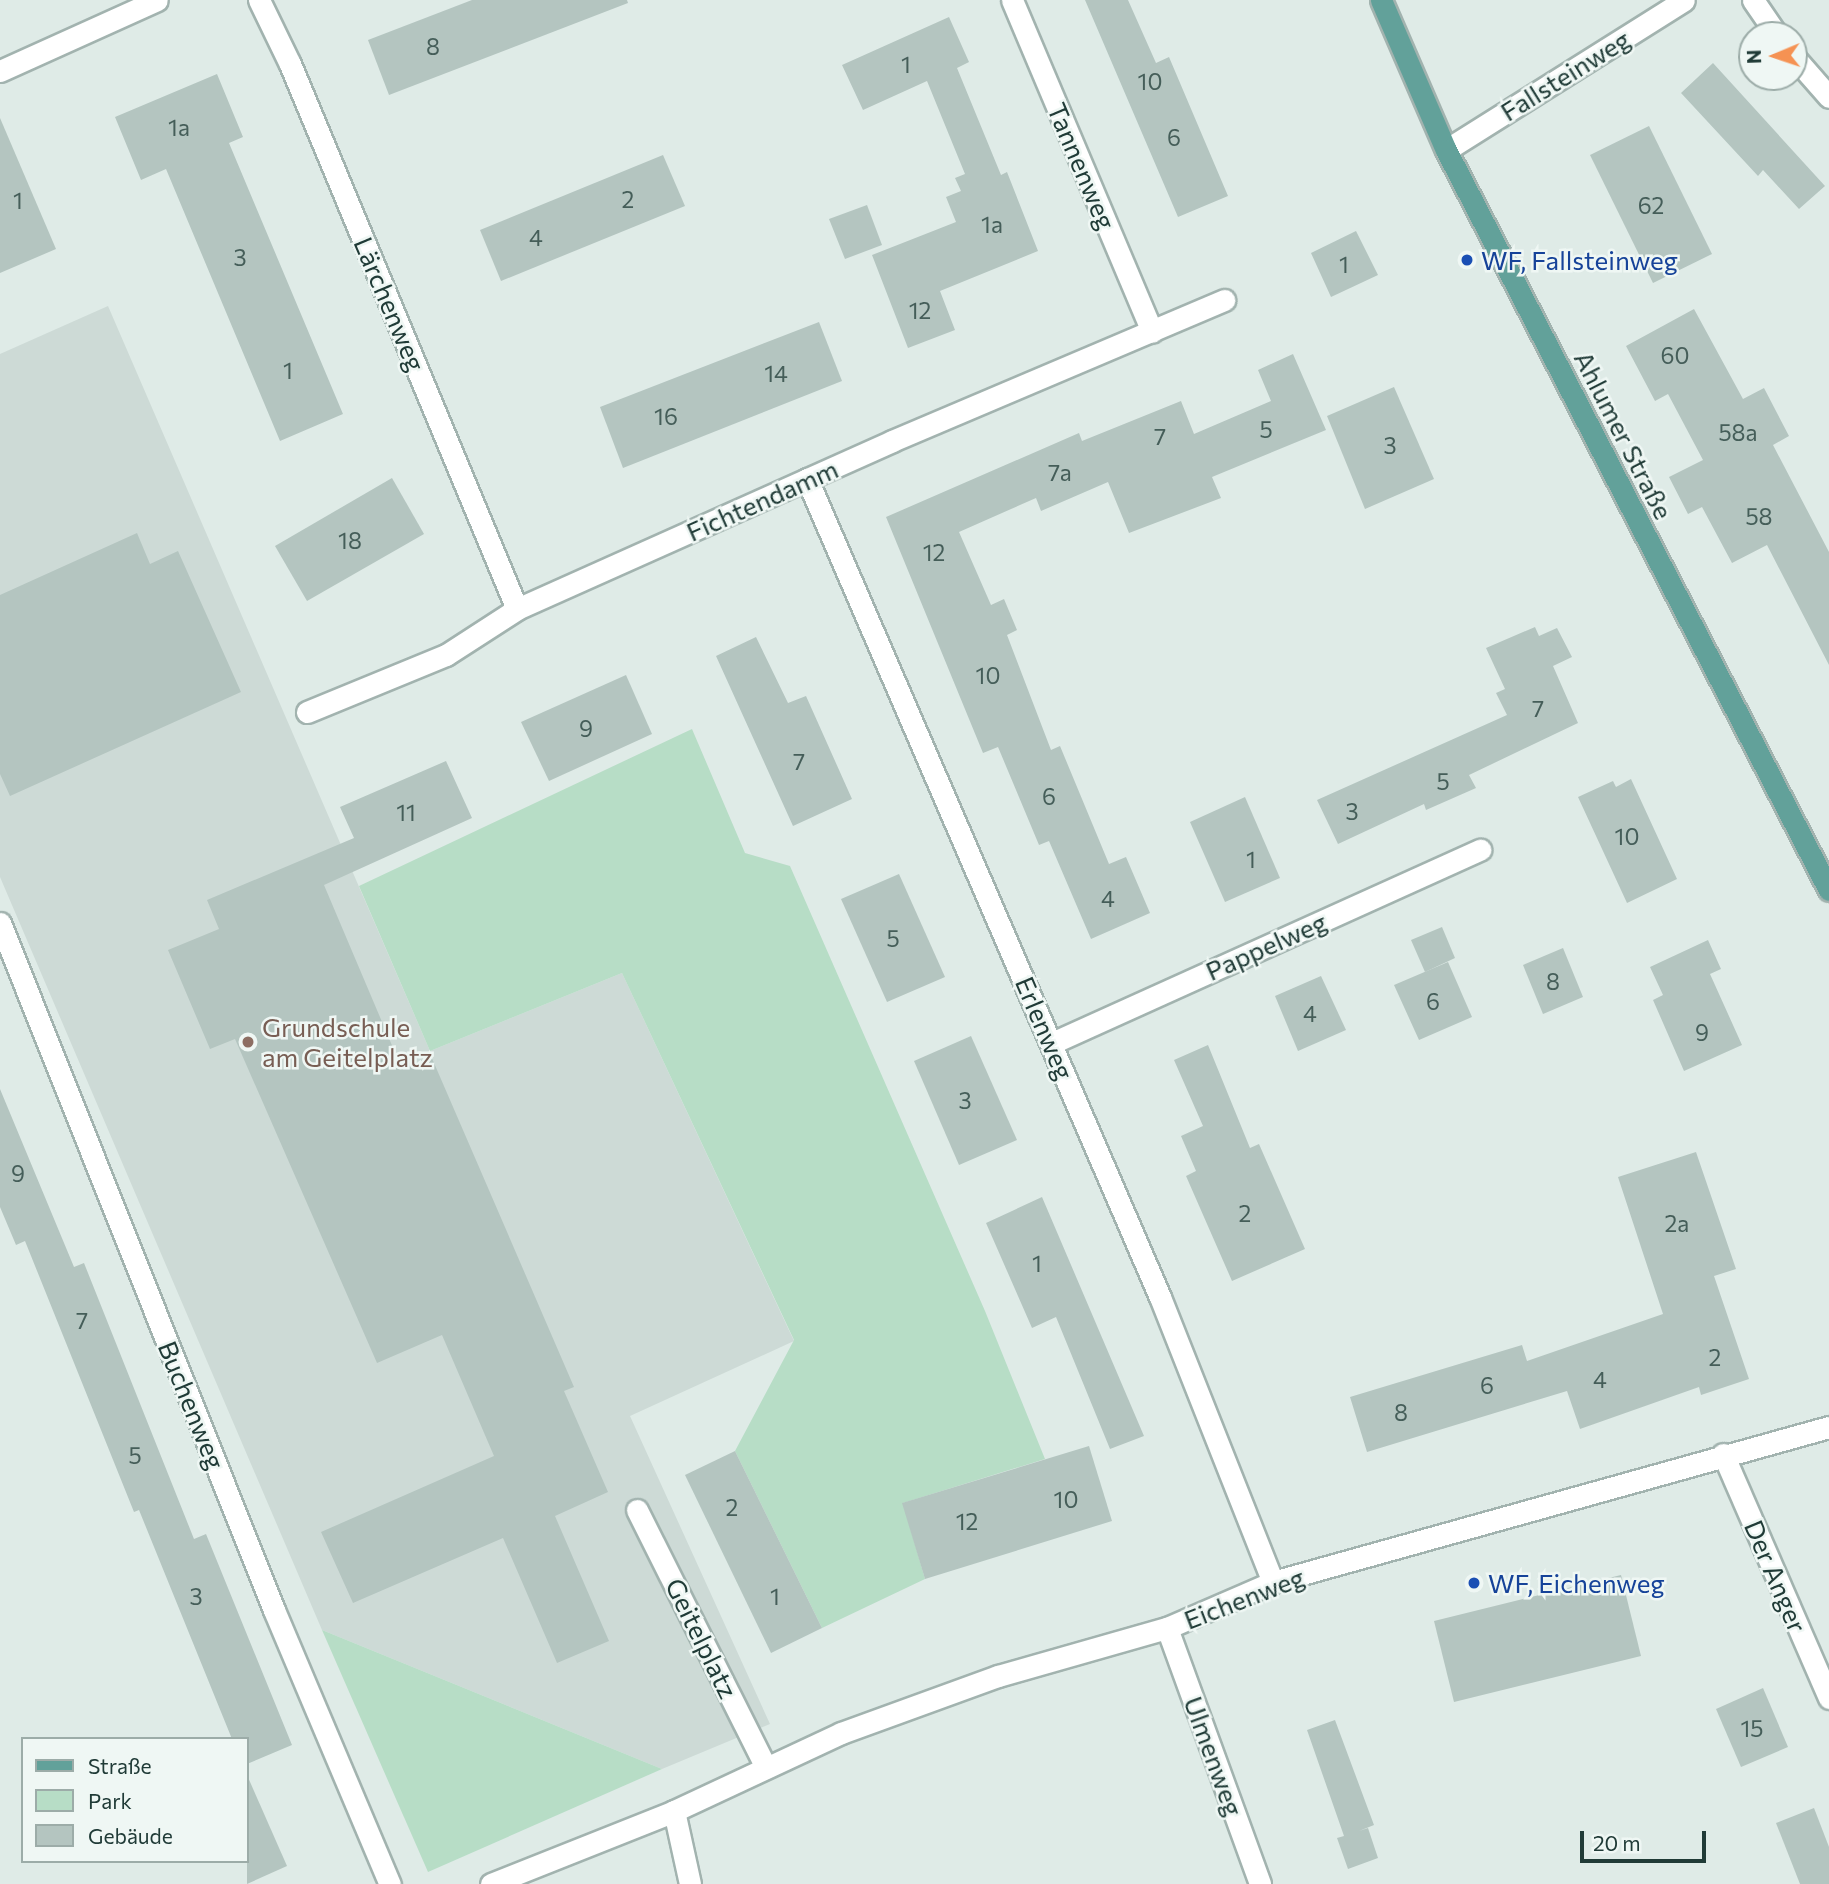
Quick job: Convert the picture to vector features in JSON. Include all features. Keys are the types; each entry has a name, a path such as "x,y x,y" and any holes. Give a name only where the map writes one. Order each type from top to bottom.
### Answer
{"main road":[{"name":"Ahlumer Straße","path":"1381,0 1446,150 1829,890"}],"street":[{"path":"0,71 157,0"},
{"name":"Lärchenweg","path":"259,0 295,77 517,609"},
{"name":"Tannenweg","path":"1012,0 1152,332"},
{"name":"Fallsteinweg","path":"1446,150 1684,0"},
{"path":"1753,0 1767,21"},
{"path":"1808,73 1829,97"},
{"name":"Fichtendamm","path":"307,712 446,655 517,609 1224,300"},
{"name":"Erlenweg","path":"807,480 1160,1297 1273,1582"},
{"name":"Pappelweg","path":"1052,1043 1480,850"},
{"name":"Buchenweg","path":"0,923 274,1610 390,1884"},
{"name":"Eichenweg","path":"674,1811 841,1733 998,1676 1167,1628 1273,1582 1723,1454 1829,1427"},
{"name":"Der Anger","path":"1723,1454 1829,1698"},
{"name":"Geitelplatz","path":"637,1510 766,1768"},
{"name":"Ulmenweg","path":"1167,1628 1260,1884"},
{"path":"491,1884 674,1811 690,1884"}],"shaded area":[{"name":"Grundschule am Geitelplatz","path":"108,306 430,1051 622,973 794,1341 630,1416 770,1724 662,1769 322,1630 0,877 0,354"}],"green space":[{"path":"692,729 745,853 790,866 985,1311 1045,1459 903,1503 925,1579 822,1628 735,1451 794,1340 622,973 430,1051 359,886"},
{"path":"322,1630 662,1769 428,1872"}],"building":[{"path":"472,0 627,0 628,3 389,95 368,40"},
{"path":"1085,0 1128,0 1156,63 1169,57 1228,196 1178,217"},
{"path":"949,17 969,62 957,68 1001,175 1007,172 1038,251 940,291 955,330 908,348 872,255 956,222 946,197 961,191 955,178 965,174 927,81 863,110 842,65"},
{"path":"1713,63 1825,186 1799,209 1763,170 1758,176 1681,93"},
{"path":"217,74 243,137 229,143 343,414 280,441 166,169 141,180 115,117"},
{"path":"0,118 56,249 0,273"},
{"path":"1649,126 1712,254 1653,283 1590,155"},
{"path":"663,155 685,206 501,281 480,230"},
{"path":"867,205 882,245 845,259 829,219"},
{"path":"1356,231 1378,275 1331,297 1311,253"},
{"path":"1694,309 1743,399 1764,388 1789,436 1773,445 1829,552 1829,665 1767,545 1732,563 1702,507 1688,514 1669,477 1703,460 1668,394 1655,401 1626,346"},
{"path":"819,322 842,381 623,468 600,407"},
{"path":"1293,354 1326,430 1212,477 1221,498 1129,533 1108,482 1041,511 1036,498 959,532 991,605 1004,599 1017,630 1007,635 1051,750 1060,746 1109,864 1126,857 1150,913 1091,939 1049,841 1039,845 998,747 983,753 886,517 1079,433 1082,441 1181,401 1194,434 1271,401 1258,370"},
{"path":"1394,387 1434,479 1365,509 1327,416"},
{"path":"392,478 424,534 307,601 275,546"},
{"path":"137,533 150,564 178,551 241,692 10,796 0,774 0,595"},
{"path":"1535,627 1539,636 1557,628 1572,657 1553,666 1578,723 1469,775 1476,788 1426,810 1424,804 1338,844 1317,800 1507,715 1496,693 1505,689 1486,648"},
{"path":"756,637 788,703 806,696 852,799 793,826 716,656"},
{"path":"626,675 652,734 549,781 521,722"},
{"path":"446,761 472,818 324,885 402,1069 431,1056 574,1387 564,1391 608,1492 555,1516 609,1641 557,1663 503,1538 353,1603 321,1532 494,1456 442,1335 377,1363 235,1039 210,1049 168,950 219,929 207,900 354,838 340,807"},
{"path":"1631,779 1677,879 1627,903 1578,797 1613,781 1616,787"},
{"path":"1245,797 1280,878 1225,902 1190,822"},
{"path":"899,874 945,977 887,1002 841,899"},
{"path":"1442,927 1455,958 1425,972 1411,940"},
{"path":"1708,940 1721,969 1710,974 1742,1045 1684,1071 1653,1000 1663,995 1650,967"},
{"path":"1563,948 1583,997 1543,1014 1523,965"},
{"path":"1448,962 1472,1017 1419,1040 1394,985"},
{"path":"1321,976 1346,1030 1298,1051 1275,996"},
{"path":"971,1036 1017,1140 959,1165 914,1061"},
{"path":"1208,1045 1250,1148 1259,1144 1305,1249 1232,1281 1186,1176 1196,1171 1181,1136 1203,1126 1174,1060"},
{"path":"0,1089 74,1267 84,1263 194,1539 206,1534 292,1745 248,1764 248,1737 231,1737 139,1510 134,1512 25,1241 16,1245 0,1207"},
{"path":"1696,1152 1736,1269 1714,1276 1749,1379 1701,1395 1699,1387 1580,1429 1567,1391 1367,1452 1350,1397 1522,1345 1527,1361 1663,1314 1618,1177"},
{"path":"1042,1197 1144,1436 1110,1449 1056,1317 1032,1328 986,1223"},
{"path":"1089,1446 1112,1521 925,1579 902,1503"},
{"path":"735,1451 822,1628 771,1653 685,1475"},
{"path":"1621,1575 1641,1656 1454,1702 1434,1621"},
{"path":"1763,1688 1788,1747 1741,1767 1716,1709"},
{"path":"1335,1720 1374,1825 1359,1831 1368,1828 1378,1858 1348,1869 1337,1838 1344,1836 1307,1730"},
{"path":"248,1777 287,1866 247,1884 248,1863"},
{"path":"1814,1808 1829,1847 1829,1884 1800,1884 1776,1823"}],"place":[{"name":"WF, Fallsteinweg","path":"1467,260"},
{"name":"Grundschule am Geitelplatz","path":"248,1042"},
{"name":"WF, Eichenweg","path":"1474,1583"}]}
